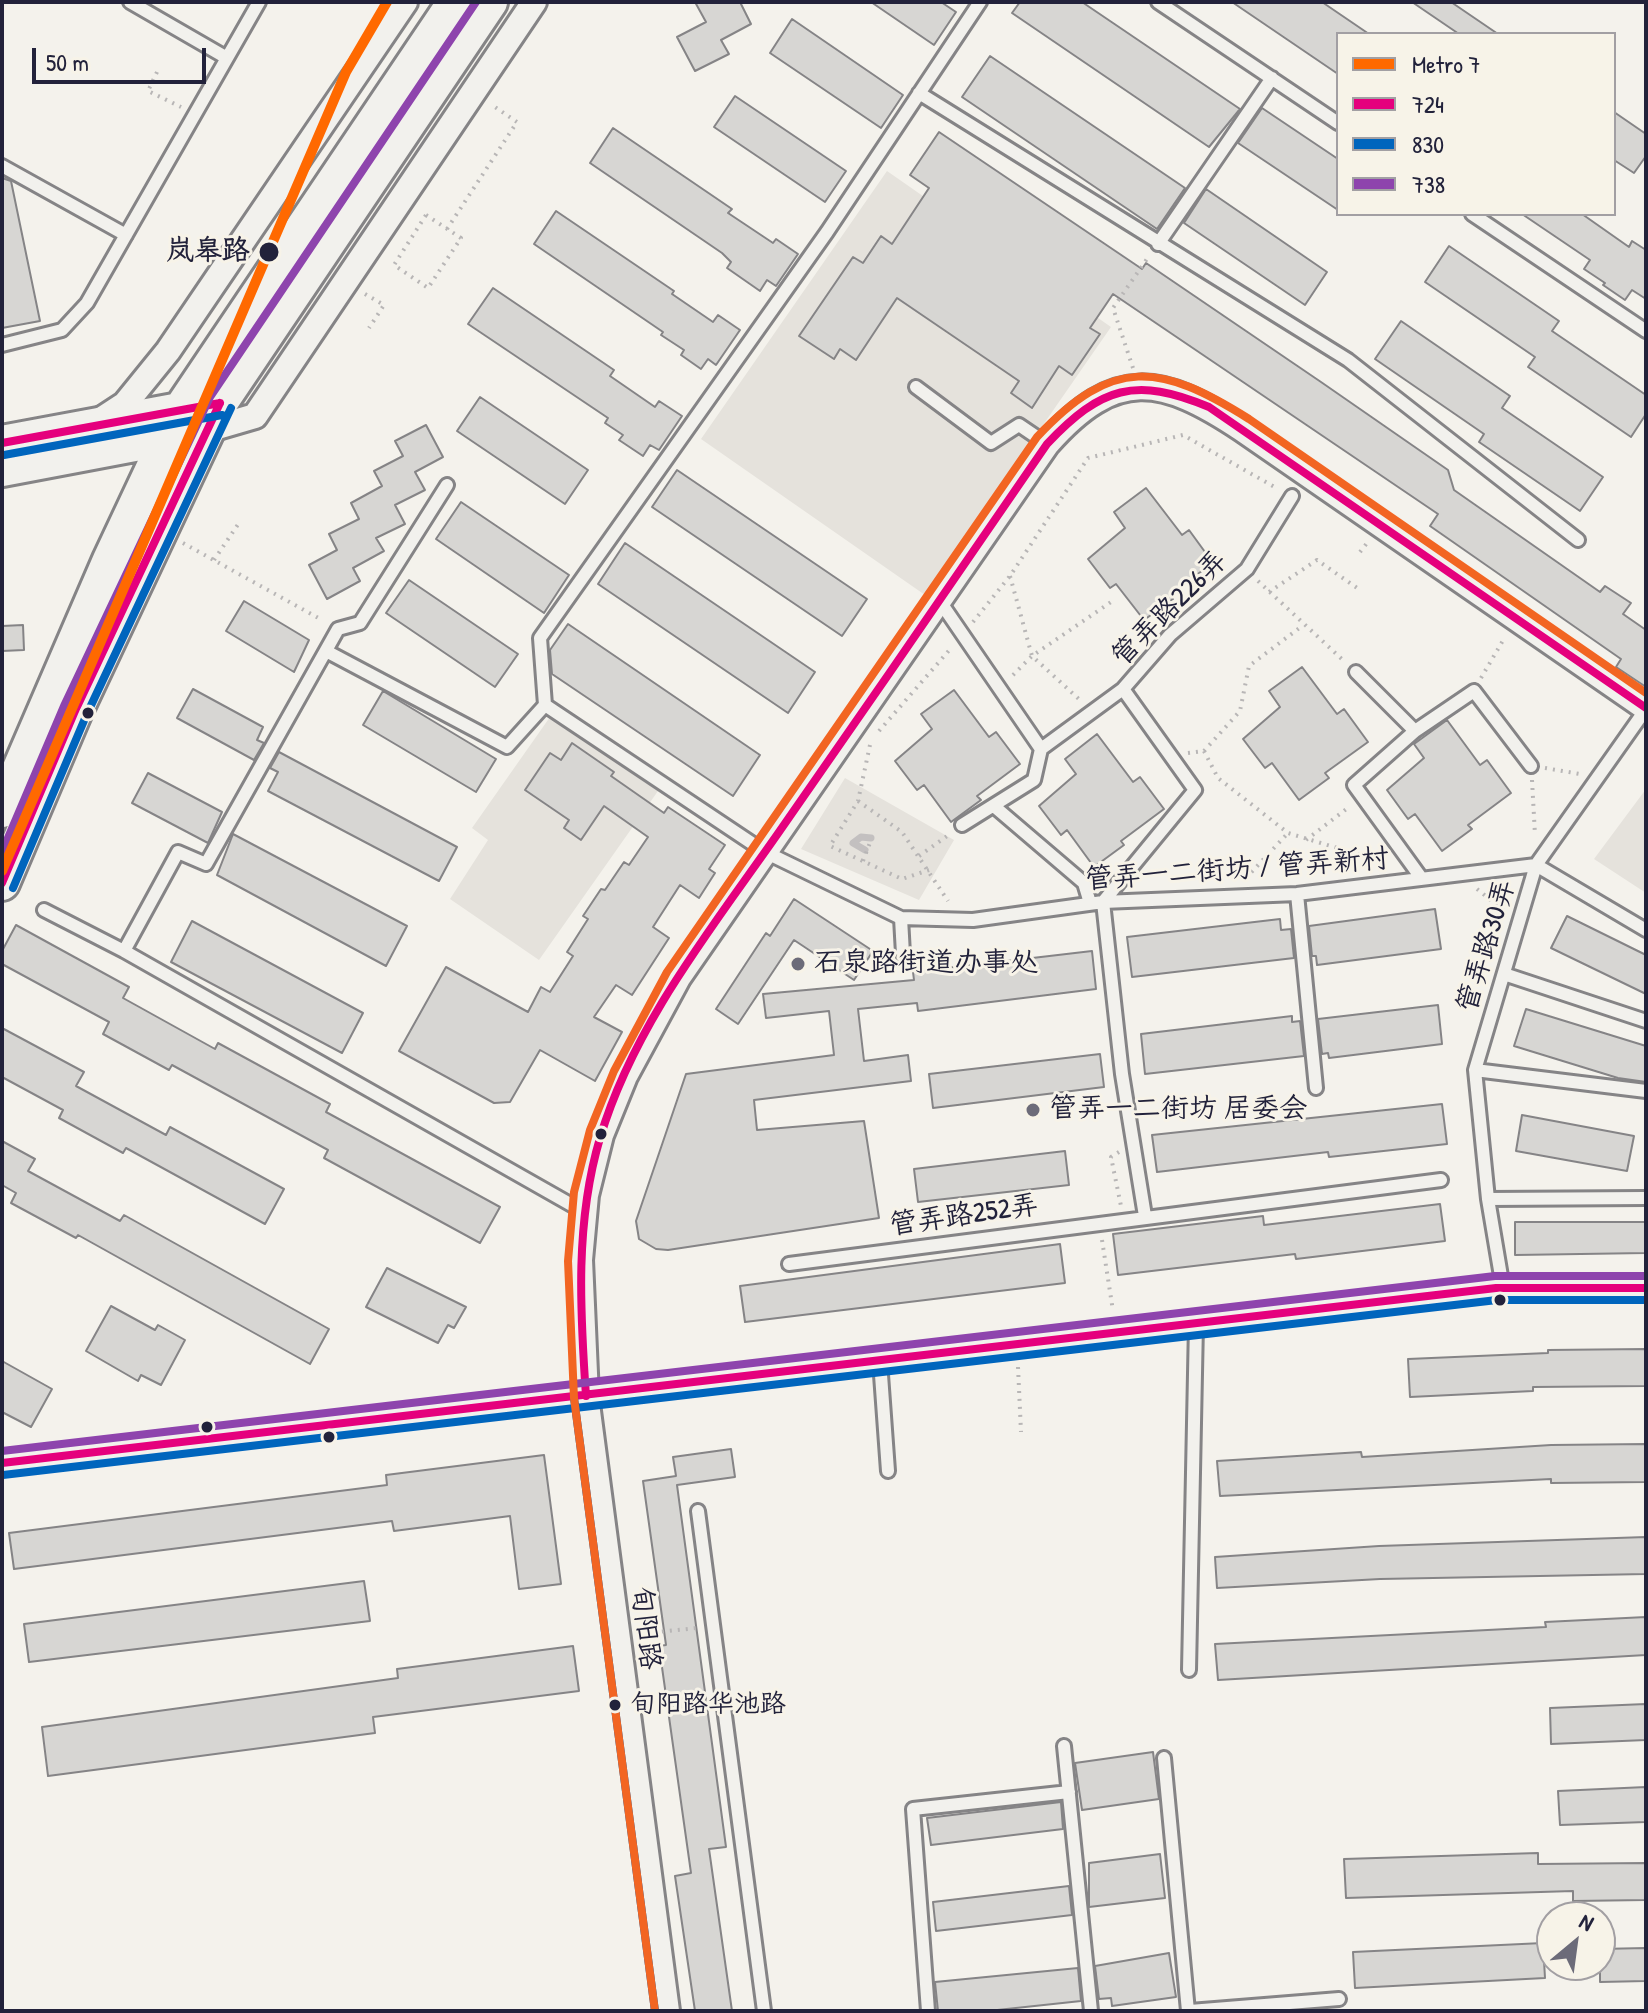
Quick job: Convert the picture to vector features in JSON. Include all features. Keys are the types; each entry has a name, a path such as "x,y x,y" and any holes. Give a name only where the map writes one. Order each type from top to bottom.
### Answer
{"main road":[{"path":"447,40 455,2"},
{"path":"2,810 193,420 447,40 490,2"},
{"path":"2,443 90,425 193,420"},
{"path":"2,469 193,420"},
{"path":"2,883 75,711 160,530 193,420"}],"street":[{"path":"90,425 125,404 168,351 405,2"},
{"path":"193,420 255,416 534,2"},
{"path":"1139,386 1172,389 1209,407 1646,708"},
{"name":"旬阳路","path":"667,2011 586,1396 580,1260 584,1212 601,1135 625,1076 678,978 1047,444 1070,418 1103,397 1139,386"},
{"path":"2,1463 1503,1288 1646,1288"}],"lane":[{"path":"130,2 227,58"},
{"path":"2,345 47,337 62,330 87,303 259,2"},
{"path":"326,651 507,747 545,705 540,638 827,232 980,2"},
{"path":"1158,2 1336,122"},
{"path":"1158,244 1272,78"},
{"path":"919,93 1348,360 1578,540"},
{"path":"2,166 126,235"},
{"path":"1475,216 1646,331"},
{"path":"916,387 991,443 1019,425 1047,444"},
{"path":"124,951 178,852 206,864 338,629 360,623 447,485"},
{"name":"管弄路226弄","path":"1097,903 1195,790 1123,689 1170,635 1247,569 1292,496"},
{"path":"939,600 1041,749"},
{"path":"1356,672 1415,731"},
{"path":"962,825 1034,780 1041,749 1123,689"},
{"path":"1422,879 1354,785 1415,731 1474,691 1531,766"},
{"name":"管弄一二街坊 / 管弄新村","path":"545,705 765,852 901,918 961,920 1097,903 1297,894 1537,866"},
{"path":"1537,866 1646,708"},
{"path":"995,807 1084,883 1097,903 1131,1144 1145,1216"},
{"name":"管弄路30弄","path":"1503,1288 1488,1199 1475,1070 1537,866 1646,930"},
{"path":"1297,894 1316,1088"},
{"path":"44,910 124,951 584,1212"},
{"path":"901,918 903,954"},
{"path":"1504,974 1646,1021"},
{"path":"1475,1070 1646,1091"},
{"name":"管弄路252弄","path":"789,1264 1441,1180"},
{"path":"1488,1199 1646,1198"},
{"path":"1189,1670 1196,1324"},
{"path":"880,1361 888,1471"},
{"path":"698,1511 764,2011"},
{"path":"1064,1746 1091,2011"},
{"path":"1164,1758 1189,2011 1339,1999"},
{"path":"928,2011 913,1809 1069,1792"}],"path":[{"path":"157,72 148,91 195,114"},
{"path":"447,229 517,122 473,93"},
{"path":"426,215 447,229 461,238 428,288 394,265 426,215"},
{"path":"1139,386 1113,308 1158,244"},
{"path":"346,282 384,305 369,328"},
{"path":"929,870 902,879 830,846 858,801 871,742 1010,576 1088,458 1183,435 1292,496"},
{"path":"214,560 239,523"},
{"path":"160,530 338,629"},
{"path":"1269,592 1317,560 1360,590"},
{"path":"1247,569 1302,626 1356,672"},
{"path":"1010,576 1032,656 1093,711"},
{"path":"999,688 1032,656 1111,602"},
{"path":"1474,691 1516,619"},
{"path":"1170,755 1204,751 1240,711 1249,666 1302,626"},
{"path":"1204,751 1218,778 1288,833 1367,857 1391,883"},
{"path":"1537,866 1531,766 1600,777"},
{"path":"1306,840 1362,796"},
{"path":"858,801 902,832 961,920"},
{"path":"919,856 962,825"},
{"path":"1228,897 1288,833"},
{"path":"863,861 871,840"},
{"path":"1459,875 1519,923"},
{"path":"1123,1219 1111,1157 1131,1144"},
{"path":"1099,1222 1117,1333"},
{"path":"1017,1345 1021,1432"},
{"path":"616,1636 711,1626"}],"shaded area":[{"path":"887,171 1111,327 925,595 701,439"},
{"path":"550,717 658,791 539,960 450,899 488,840 472,828"},
{"path":"845,778 954,840 919,900 801,849"},
{"path":"1646,789 1646,893 1594,859"}],"building":[{"path":"695,2 740,2 751,24 721,40 729,54 695,71 677,37 706,22"},
{"path":"871,2 941,2 956,12 934,45"},
{"path":"1020,2 1082,2 1240,109 1209,147 1012,13"},
{"path":"1232,2 1322,2 1366,32 1336,32 1336,73"},
{"path":"1412,2 1451,2 1495,32 1456,32"},
{"path":"792,19 903,95 881,128 770,53"},
{"path":"990,56 1185,188 1157,229 962,97"},
{"path":"735,96 846,171 825,202 714,127"},
{"path":"1262,108 1336,158 1336,209 1238,143"},
{"path":"1616,113 1646,134 1646,156 1634,173 1616,161"},
{"path":"613,128 732,209 728,213 773,243 776,239 798,254 776,286 767,280 760,291 727,268 731,262 722,253 590,163"},
{"path":"939,132 1142,269 1146,263 1448,470 1454,490 1600,592 1605,586 1631,603 1623,614 1646,630 1646,687 1616,667 1621,659 1430,526 1438,514 1113,294 1090,328 1100,334 1072,375 1059,366 1032,408 1011,393 1019,381 897,298 856,360 840,349 834,359 799,336 853,257 863,263 881,236 892,244 929,188 910,175"},
{"path":"2,178 11,181 40,321 2,328"},
{"path":"1206,189 1327,272 1305,305 1184,223"},
{"path":"556,211 674,291 672,294 713,322 718,315 740,330 716,365 708,359 701,369 681,355 684,350 661,335 663,332 534,244"},
{"path":"1525,216 1585,216 1629,247 1632,241 1646,250 1646,299 1632,290 1625,300 1603,285 1605,283 1584,269 1590,260"},
{"path":"1449,246 1559,321 1552,331 1646,395 1646,414 1631,437 1528,367 1535,357 1425,282"},
{"path":"493,288 614,370 610,376 655,407 659,401 682,416 659,450 650,445 643,456 619,440 623,435 605,423 608,418 468,324"},
{"path":"1401,321 1510,396 1502,408 1603,477 1580,511 1479,442 1484,434 1375,359"},
{"path":"480,397 588,470 565,504 457,431"},
{"path":"426,425 443,457 415,472 425,490 395,505 405,524 376,538 384,551 353,568 360,581 327,599 309,565 337,550 329,534 359,519 351,503 382,486 374,471 403,456 395,441"},
{"path":"677,470 867,599 842,636 652,507"},
{"path":"1146,488 1182,535 1189,530 1213,563 1170,594 1173,599 1144,620 1116,584 1110,588 1088,559 1125,528 1114,512"},
{"path":"461,502 569,575 544,613 436,539"},
{"path":"625,543 815,672 788,713 598,584"},
{"path":"409,580 518,654 495,687 386,613"},
{"path":"244,601 309,640 294,672 226,631"},
{"path":"568,624 760,755 733,796 552,674 550,650"},
{"path":"23,625 24,650 2,651 2,626"},
{"path":"1302,667 1337,714 1344,709 1368,742 1325,773 1329,778 1299,800 1272,763 1265,768 1243,739 1280,707 1269,691"},
{"path":"193,689 263,727 257,740 264,743 254,760 177,718"},
{"path":"954,690 989,737 996,732 1020,764 977,796 981,800 951,822 924,785 917,790 895,761 932,729 921,714"},
{"path":"383,691 496,759 476,792 363,725"},
{"path":"1447,720 1480,765 1487,760 1511,793 1468,825 1472,829 1442,851 1415,814 1408,819 1387,790 1424,758 1414,744"},
{"path":"1097,734 1133,782 1140,777 1164,809 1121,841 1124,845 1094,867 1067,830 1061,835 1039,806 1076,774 1065,759"},
{"path":"572,743 614,772 611,776 664,813 668,807 725,845 709,869 715,873 699,898 680,885 653,927 669,938 632,995 616,985 594,1017 622,1032 595,1081 540,1050 510,1102 494,1103 399,1051 446,967 528,1012 541,987 550,992 573,956 567,952 588,919 583,916 601,889 605,890 624,862 629,865 648,837 604,806 581,840 564,828 569,820 525,790 550,753 561,760"},
{"path":"279,752 457,847 439,881 268,791 278,772 270,768"},
{"path":"148,773 222,812 208,843 132,803"},
{"path":"233,834 407,926 386,966 217,875"},
{"path":"794,899 873,951 854,980 794,940 738,1024 716,1009 766,933 770,936"},
{"path":"1435,909 1441,949 1317,965 1316,956 1312,956 1309,926"},
{"path":"1567,916 1646,955 1646,994 1551,948"},
{"path":"1280,919 1281,930 1291,929 1294,958 1132,977 1127,937"},
{"path":"192,921 363,1013 342,1053 171,962"},
{"path":"16,925 129,987 123,998 215,1049 218,1043 330,1104 326,1112 500,1207 480,1243 324,1158 328,1150 172,1065 169,1070 103,1034 109,1022 2,964 2,951"},
{"path":"1092,951 1096,989 918,1011 917,1003 858,1009 864,1061 908,1055 911,1081 754,1100 757,1130 864,1121 879,1218 668,1250 656,1249 639,1239 636,1221 686,1074 834,1055 829,1011 766,1018 763,994 914,980 913,972"},
{"path":"1438,1005 1442,1044 1329,1058 1328,1053 1322,1054 1318,1019"},
{"path":"1526,1009 1646,1046 1646,1082 1618,1078 1514,1046"},
{"path":"1292,1016 1292,1022 1300,1021 1304,1056 1145,1074 1141,1034"},
{"path":"2,1028 84,1072 76,1086 166,1135 170,1127 284,1189 265,1224 126,1148 123,1153 59,1118 63,1110 2,1077"},
{"path":"1100,1054 1104,1087 933,1108 929,1074"},
{"path":"1442,1104 1447,1144 1329,1157 1328,1152 1157,1172 1152,1135"},
{"path":"1522,1115 1634,1136 1627,1171 1516,1151"},
{"path":"2,1141 35,1159 28,1171 120,1221 124,1215 329,1329 310,1364 78,1235 76,1238 11,1203 16,1193 2,1185"},
{"path":"1065,1151 1069,1185 918,1202 914,1169"},
{"path":"1440,1204 1445,1241 1296,1259 1295,1254 1118,1275 1113,1234 1263,1216 1264,1225"},
{"path":"1515,1222 1646,1222 1646,1253 1515,1255"},
{"path":"1060,1244 1065,1283 745,1322 740,1286"},
{"path":"387,1268 466,1307 454,1328 448,1325 438,1343 366,1307"},
{"path":"111,1306 155,1330 158,1325 185,1340 161,1385 141,1375 138,1381 86,1351"},
{"path":"1646,1349 1646,1386 1533,1387 1533,1391 1410,1397 1408,1359 1548,1353 1548,1350"},
{"path":"2,1361 52,1389 31,1427 2,1412"},
{"path":"1646,1444 1646,1482 1551,1483 1551,1479 1220,1496 1217,1461 1361,1452 1362,1457 1551,1445"},
{"path":"731,1449 735,1477 677,1485 726,1847 709,1849 732,2011 695,2011 675,1876 691,1873 659,1646 666,1645 643,1481 676,1476 673,1457"},
{"path":"544,1455 561,1584 519,1589 510,1516 394,1531 392,1521 14,1569 9,1533 387,1485 386,1475"},
{"path":"1646,1537 1646,1574 1380,1579 1217,1588 1215,1557 1379,1546"},
{"path":"364,1581 370,1621 29,1662 24,1624"},
{"path":"1646,1617 1646,1655 1218,1680 1215,1644 1546,1627 1545,1622"},
{"path":"573,1646 579,1691 373,1717 375,1733 48,1776 42,1727 398,1678 397,1669"},
{"path":"1646,1704 1646,1740 1551,1744 1550,1708"},
{"path":"1153,1752 1159,1799 1082,1810 1075,1763"},
{"path":"1646,1787 1646,1822 1560,1825 1558,1791"},
{"path":"1061,1802 1063,1829 931,1845 927,1818"},
{"path":"1538,1853 1538,1864 1646,1863 1646,1900 1573,1901 1573,1891 1346,1898 1344,1859"},
{"path":"1160,1854 1165,1898 1089,1907 1089,1863"},
{"path":"1069,1886 1072,1915 936,1931 933,1902"},
{"path":"1536,1943 1536,1978 1355,1988 1353,1952"},
{"path":"1646,1948 1646,1981 1600,1982 1616,1981 1616,1949"},
{"path":"1169,1953 1176,1997 1112,2006 1111,1998 1099,1999 1095,1966"},
{"path":"1078,1968 1081,2001 988,2011 938,2011 935,1982"}],"waterway":[{"path":"865,850 853,843 861,837 871,838"}],"metro line":[{"name":"7","path":"2,871 346,72 387,2"}],"transit line":[{"name":"738","path":"2,852 64,706 210,397 476,2"},
{"path":"655,2011 574,1398 568,1261 574,1192 590,1130 614,1071 667,972 1037,437 1090,392 1114,381 1138,377 1163,379 1189,387 1249,419 1646,693"},
{"name":"724","path":"586,1396 581,1299 586,1202 600,1138 633,1056 654,1016 702,941 1047,444 1085,410 1120,392 1139,390 1183,397 1209,407 1646,708"},
{"name":"724","path":"2,443 220,403"},
{"name":"724","path":"2,883 75,711 220,403"},
{"name":"830","path":"13,888 86,716 231,408"},
{"name":"830","path":"4,455 222,415"},
{"name":"738","path":"2,1451 1495,1276 1646,1276"},
{"name":"724","path":"2,1463 1496,1288 1646,1288"},
{"name":"830","path":"3,1475 1497,1300 1646,1300"},
{"name":"830","path":"574,1398 655,2011"}],"place":[{"name":"岚皋路","path":"269,252"},
{"name":"石泉路街道办事处","path":"798,964"},
{"name":"管弄一二街坊 居委会","path":"1033,1110"},
{"name":"旬阳路华池路","path":"615,1705"}]}
